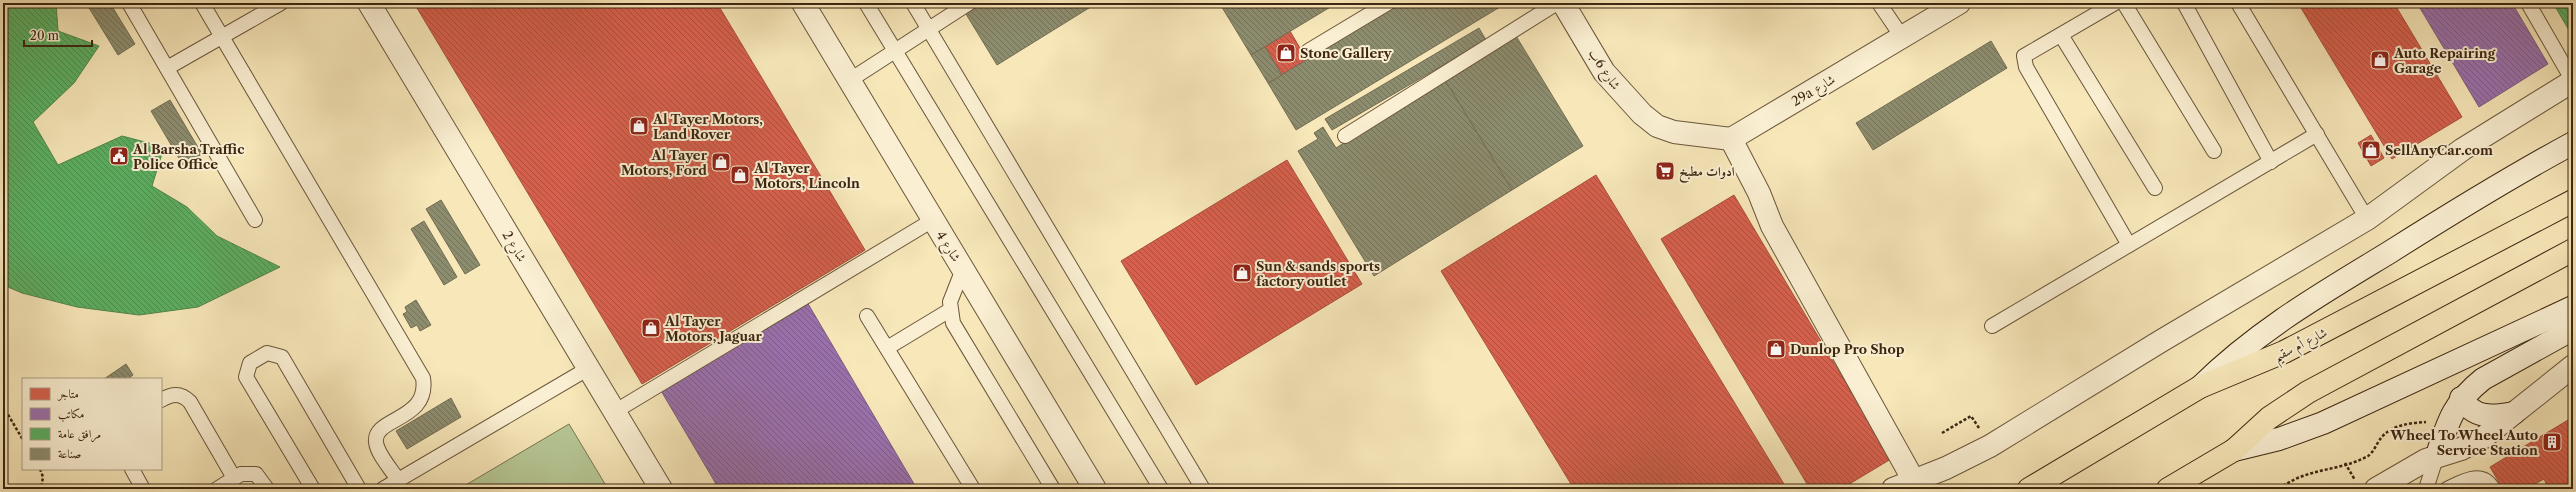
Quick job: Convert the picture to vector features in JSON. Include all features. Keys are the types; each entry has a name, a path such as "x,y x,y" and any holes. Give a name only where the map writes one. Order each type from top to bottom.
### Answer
{"main road":[{"name":"شارع أم سقيم","path":"2028,489 2200,387 2257,365 2573,201"},
{"path":"2168,489 2234,450 2288,404 2329,380 2573,250"}],"street":[{"name":"شارع 2","path":"369,3 661,489"},
{"name":"شارع 4","path":"804,3 1095,489"},
{"name":"شارع 6ب","path":"1563,3 1616,87 1642,114 1658,126 1693,135 1731,139"},
{"name":"29a شارع","path":"1731,139 1959,3"},
{"path":"1893,489 1990,446 2167,337 2367,219 2464,149 2573,81"},
{"path":"1731,139 1759,193 1772,226 1914,481"},
{"path":"2200,387 2227,361 2272,325 2501,183 2573,143"},
{"path":"2234,450 2279,439 2323,423 2573,307"},
{"path":"2437,455 2448,420 2461,398 2483,379 2573,329"},
{"path":"2366,486 2437,455 2476,442 2573,366"},
{"path":"2461,398 2466,407 2483,416 2514,413"}],"lane":[{"path":"129,3 255,220"},
{"path":"202,3 423,378 424,390 420,402 408,413 383,428 376,436 377,446 398,480"},
{"path":"167,68 281,3"},
{"path":"866,3 896,50 1161,489"},
{"path":"913,3 1198,487"},
{"path":"850,80 969,3"},
{"path":"1308,51 1388,3"},
{"path":"1345,136 1557,3"},
{"path":"1879,3 1902,37"},
{"path":"2115,3 2024,56 2026,67 2129,245"},
{"path":"2124,3 2214,151"},
{"path":"2184,3 2271,162"},
{"path":"2238,3 2367,219"},
{"path":"2528,3 2573,81"},
{"path":"2061,35 2155,188"},
{"path":"1992,326 2317,134"},
{"path":"614,412 933,220"},
{"path":"964,269 953,294 950,310 953,323 1053,489"},
{"path":"887,348 950,310"},
{"path":"867,316 972,489"},
{"path":"313,489 246,377 250,363 267,353 282,357 359,489"},
{"path":"383,489 589,368"},
{"path":"162,400 173,394 179,394 190,402 234,478"},
{"path":"2426,489 2437,455"},
{"path":"133,470 143,489"},
{"path":"217,489 234,478 252,472 260,477 267,489"},
{"path":"2447,489 2473,478 2487,481 2493,489"}],"path":[{"path":"3,406 22,438"},
{"path":"1942,433 1972,416 1982,433"},
{"path":"2279,489 2291,479 2369,455 2382,436 2407,423 2448,420"},
{"path":"2345,463 2366,486"},
{"path":"40,470 43,477 41,489"}],"green space":[{"path":"569,424 608,489 459,489"}],"building: متاجر":[{"name":"Al Tayer Motors, Land Rover","path":"414,3 717,3 865,250 642,384"},
{"name":"Auto Repairing Garage","path":"2298,3 2394,3 2462,117 2392,159"},
{"name":"Stone Gallery","path":"1290,31 1307,60 1282,75 1265,47"},
{"name":"SellAnyCar.com","path":"2371,135 2384,158 2371,166 2358,143"},
{"name":"Sun & sands sports factory outlet","path":"1287,160 1362,284 1196,385 1121,261"},
{"path":"1596,175 1787,489 1574,489 1441,271"},
{"name":"Dunlop Pro Shop","path":"1734,195 1891,459 1841,489 1810,489 1661,239"},
{"name":"Wheel To Wheel Auto Service Station","path":"2573,417 2573,489 2549,489 2544,479 2526,489 2503,489 2490,467"}],"building: مكاتب":[{"path":"2417,3 2512,3 2548,64 2479,107"},
{"path":"807,302 917,489 719,489 660,389"}],"building: مرافق عامة":[{"name":"Al Barsha Traffic Police Office","path":"3,3 56,3 58,31 99,46 74,83 33,122 58,165 122,136 164,147 152,186 187,207 217,236 280,267 198,307 139,315 77,307 22,293 3,285"},
{"path":"2553,3 2573,3 2573,37"}],"building: صناعة":[{"path":"86,3 110,3 135,44 118,55"},
{"path":"983,3 1097,3 997,65 966,14"},
{"path":"1337,3 1251,55 1220,4"},
{"path":"1401,3 1505,4 1296,130 1268,83"},
{"path":"1479,28 1486,40 1332,130 1325,119"},
{"path":"1516,36 1583,146 1512,190 1445,80"},
{"path":"1991,41 2007,68 1873,150 1856,123"},
{"path":"1265,47 1282,75 1268,83 1251,55"},
{"path":"1445,80 1512,190 1374,276 1298,151 1318,139 1314,133 1323,127 1336,148"},
{"path":"170,100 202,154 183,165 151,111"},
{"path":"441,200 480,265 465,274 426,209"},
{"path":"424,221 457,277 444,285 411,229"},
{"path":"416,300 431,325 420,331 417,325 411,328 403,314 407,312 405,307"},
{"path":"126,364 133,375 129,378 105,378"},
{"path":"451,398 461,417 407,449 396,431"}],"place":[{"name":"Stone Gallery","path":"1286,53"},
{"name":"Auto Repairing Garage","path":"2380,60"},
{"name":"Al Tayer Motors, Land Rover","path":"639,126"},
{"name":"SellAnyCar.com","path":"2371,150"},
{"name":"Al Barsha Traffic Police Office","path":"119,156"},
{"name":"Al Tayer Motors, Ford","path":"721,162"},
{"name":"ادوات مطبخ","path":"1665,171"},
{"name":"Al Tayer Motors, Lincoln","path":"740,175"},
{"name":"Sun & sands sports factory outlet","path":"1242,273"},
{"name":"Al Tayer Motors, Jaguar","path":"651,328"},
{"name":"Dunlop Pro Shop","path":"1776,349"},
{"name":"Wheel To Wheel Auto Service Station","path":"2552,442"}]}
